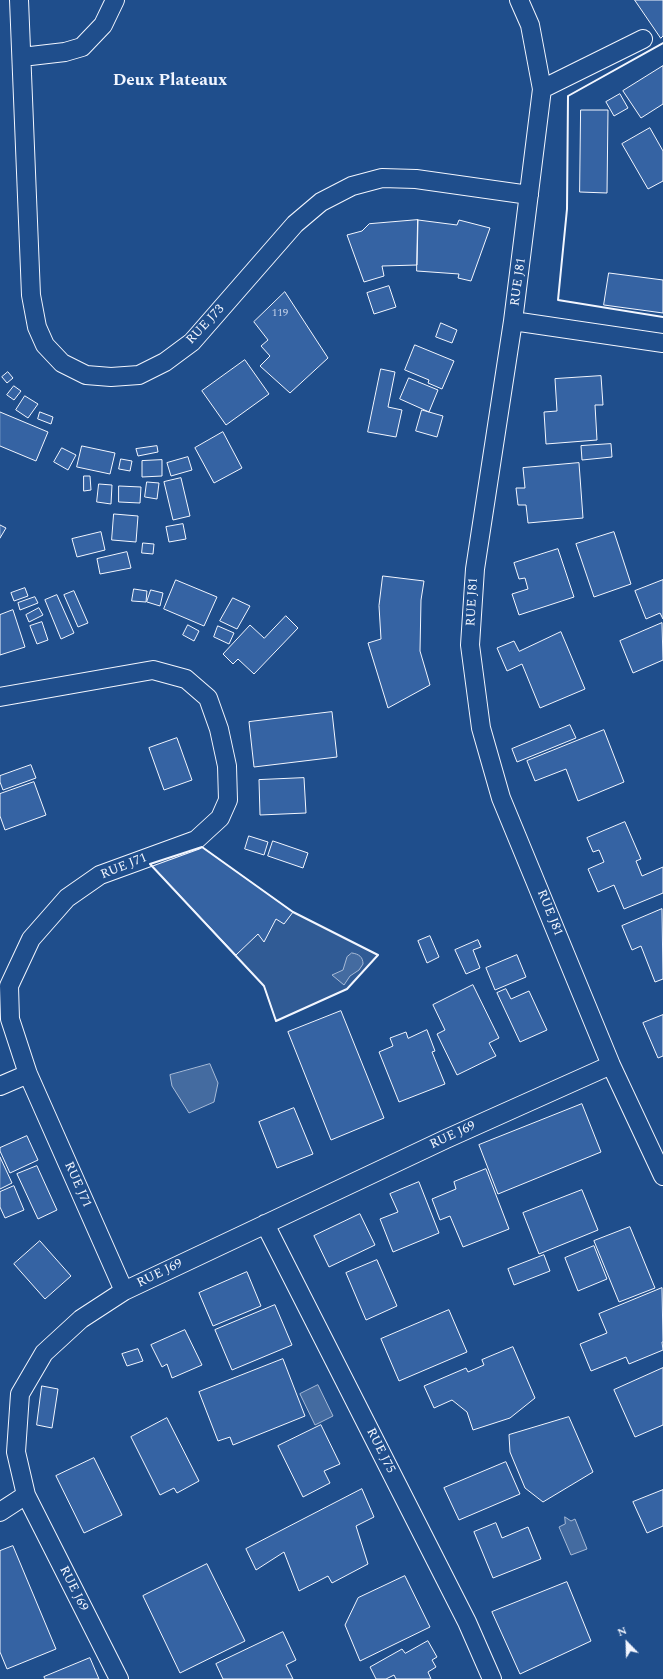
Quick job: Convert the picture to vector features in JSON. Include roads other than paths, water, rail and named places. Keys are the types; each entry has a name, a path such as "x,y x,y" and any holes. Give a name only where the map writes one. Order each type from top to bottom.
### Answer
{"street":[{"name":"RUE J73","path":"19,0 31,295 37,327 45,344 62,363 86,375 139,375 165,362 192,342 295,224 321,202 352,186 382,178 416,179 529,195"},
{"path":"22,58 65,52 82,47 103,25 115,0"},
{"name":"RUE J81","path":"519,0 530,24 542,89 513,321 475,569 470,645 481,728 501,798 610,1064 663,1176"},
{"path":"542,89 643,39"},
{"path":"513,321 663,343"},
{"name":"RUE J71","path":"0,697 153,670 186,679 208,698 219,729 227,766 228,800 220,818 196,840 100,875 67,898 32,939 9,986 10,1019 28,1074 124,1291"},
{"name":"RUE J69","path":"119,1679 26,1495 16,1452 20,1394 44,1353 81,1318 124,1291 446,1138 610,1064"},
{"path":"0,1086 28,1074"},
{"name":"RUE J75","path":"265,1224 467,1622 492,1679"},
{"path":"0,1512 26,1495"}],"district":[{"name":"Deux Plateaux","path":"170,82"}]}
